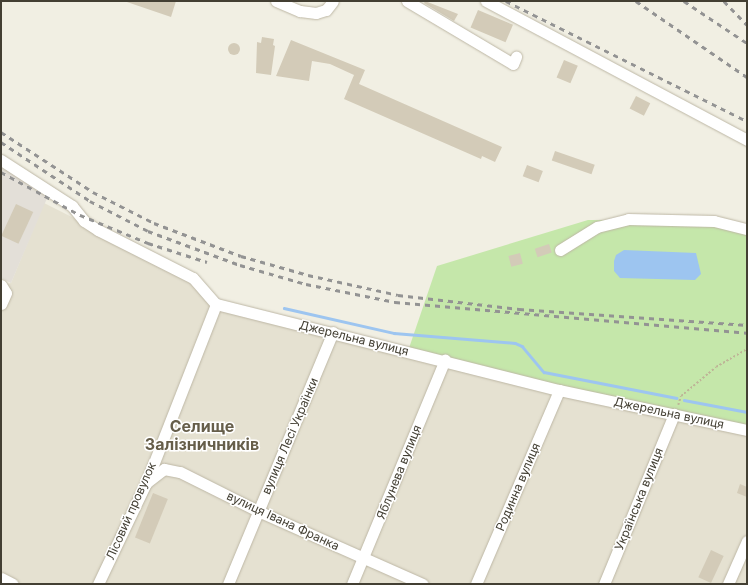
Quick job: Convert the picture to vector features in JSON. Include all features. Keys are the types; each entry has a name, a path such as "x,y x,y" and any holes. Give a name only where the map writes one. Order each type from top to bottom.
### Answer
{"street":[{"path":"276,1 300,11 316,13 326,10 333,1"},
{"path":"407,1 513,64 516,56"},
{"path":"486,1 747,140"},
{"path":"1,160 72,206 84,221 98,230 193,278 216,304"},
{"path":"560,250 597,227 628,219 706,220 747,229"},
{"path":"1,285 6,293 1,304"},
{"name":"Джерельна вулиця","path":"216,304 445,360 559,390 747,430"},
{"name":"Лісовий провулок","path":"98,584 146,483 216,304"},
{"name":"вулиця Лесі Українки","path":"228,584 333,332"},
{"name":"Яблунева вулиця","path":"352,584 445,360"},
{"name":"Родинна вулиця","path":"476,584 559,390"},
{"name":"Українська вулиця","path":"604,584 674,414"},
{"name":"вулиця Івана Франка","path":"146,483 157,472 172,470 258,511 423,584"},
{"path":"728,584 747,541"},
{"path":"1,578 13,584"}],"path":[{"path":"674,414 681,396 716,367 747,349"}],"shaded area":[{"path":"1,165 48,196 11,283 1,278"},
{"path":"44,203 193,278 216,304 747,430 747,584 1,584 1,285 11,283"}],"green space":[{"path":"588,220 705,220 747,229 747,430 408,351 437,266"}],"water":[{"path":"624,250 696,253 701,274 695,280 620,278 614,271 614,261 616,255"}],"building":[{"path":"124,1 176,1 171,17"},
{"path":"425,1 458,14 454,21 424,3"},
{"path":"478,10 513,25 506,42 471,27"},
{"path":"262,37 274,39 273,45 275,46 271,75 256,73 257,42 261,43"},
{"path":"291,40 365,70 359,84 502,147 495,162 482,156 481,159 344,99 354,75 330,64 312,61 309,81 276,76"},
{"path":"232,43 236,43 240,49 236,55 232,55 228,51 228,47"},
{"path":"564,60 578,66 570,83 557,77"},
{"path":"636,96 650,103 644,116 630,108"},
{"path":"555,151 595,165 591,174 552,160"},
{"path":"527,165 543,171 539,182 523,176"},
{"path":"16,204 33,212 18,244 1,236"},
{"path":"549,244 552,253 538,257 535,249"},
{"path":"520,253 523,264 511,267 508,256"},
{"path":"740,484 747,487 747,497 737,493"},
{"path":"153,493 168,499 150,543 135,538"},
{"path":"711,550 724,556 711,583 698,577"}],"waterway":[{"path":"284,308 394,333 515,343 522,346 544,372 676,398"},
{"path":"684,400 747,412"}],"railway":[{"path":"506,1 747,121"},
{"path":"636,1 747,77"},
{"path":"684,1 747,43"},
{"path":"724,1 747,25"},
{"path":"1,132 93,192 154,223 241,256 308,275 398,295 519,309 747,325"},
{"path":"1,142 90,201 148,231 240,265 306,284 395,302 747,333"},
{"path":"1,172 80,215 148,243 207,262"}],"district":[{"name":"Селище Залізничників","path":"202,435"}]}
